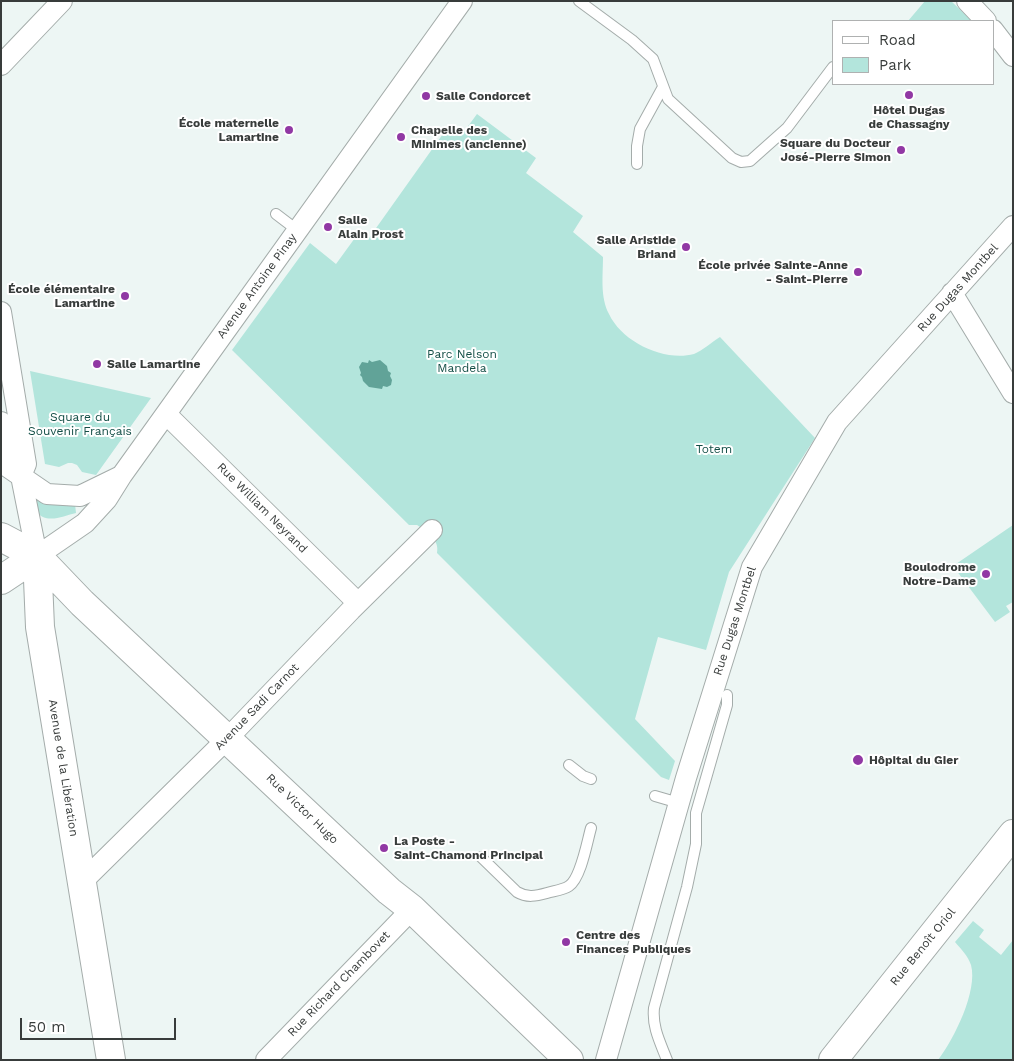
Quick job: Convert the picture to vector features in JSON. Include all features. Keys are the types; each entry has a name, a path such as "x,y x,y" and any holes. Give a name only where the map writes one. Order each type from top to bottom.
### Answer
{"main road":[{"name":"Rue Victor Hugo","path":"1,537 37,556 82,603 389,891 412,909 569,1060"},
{"path":"1,580 37,556"},
{"name":"Avenue de la Libération","path":"37,556 40,627 111,1060"},
{"name":"Rue Benoît Oriol","path":"833,1060 1013,834"}],"street":[{"path":"1,65 62,1"},
{"name":"Avenue Antoine Pinay","path":"37,556 86,523 107,499 122,475 462,1"},
{"path":"967,1 985,20"},
{"path":"994,31 1013,56"},
{"name":"Rue Dugas Montbel","path":"606,1060 679,803 719,697 752,567 832,431 843,416 1013,226"},
{"path":"952,293 1013,393"},
{"name":"Avenue de la Libération","path":"1,312 26,464 21,476 37,556"},
{"name":"Rue William Neyrand","path":"166,414 358,603"},
{"name":"Avenue de la Libération","path":"1,422 8,468 21,476"},
{"path":"21,476 47,494 80,496 122,475"},
{"name":"Avenue Sadi Carnot","path":"81,883 227,739 358,603 432,530"},
{"name":"Rue Richard Chambovet","path":"266,1060 412,909"}],"lane":[{"path":"579,1 632,40 653,59 668,99 732,158 741,162 750,161 787,128 832,68"},
{"path":"637,164 637,146 640,129 663,87"},
{"path":"276,214 297,230"},
{"path":"667,1060 655,1031 654,1008 688,887 696,844 696,813 726,705 719,697"},
{"path":"569,766 591,779"},
{"path":"655,796 679,803"},
{"path":"482,857 523,896 535,896 554,891 569,886 574,881 591,828"}],"green space":[{"path":"925,1 951,1 971,20 909,20"},
{"name":"Parc Nelson Mandela","path":"477,114 536,158 526,173 583,216 573,232 603,257 604,301 615,324 624,333 645,348 670,355 682,356 697,353 720,337 815,438 729,572 706,650 658,637 635,719 675,761 669,780 661,777 437,553 437,544 432,536 417,525 409,525 232,350 310,243 336,264 360,231 369,238 450,124 463,133"},
{"name":"Square du Souvenir Français","path":"30,371 151,398 96,475 82,472 77,465 72,463 59,467 45,464"},
{"path":"36,498 75,504 76,513 50,519 45,518 36,511"},
{"name":"Boulodrome Notre-Dame","path":"1013,525 1013,602 1006,606 1010,612 995,622 953,566"},
{"path":"973,921 984,930 979,937 1001,955 1013,940 1013,1060 938,1060 951,1040 968,1001 972,976 971,965 955,942"}],"shaded area":[{"path":"369,360 372,362 380,360 387,366 388,371 391,373 391,385 383,386 382,389 369,387 363,381 359,367 362,362 368,363"}],"place":[{"name":"Hôtel Dugas de Chassagny","path":"909,95"},
{"name":"Salle Condorcet","path":"426,96"},
{"name":"École maternelle Lamartine","path":"289,130"},
{"name":"Chapelle des Minimes (ancienne)","path":"401,137"},
{"name":"Square du Docteur José-Pierre Simon","path":"901,150"},
{"name":"Salle Alain Prost","path":"328,227"},
{"name":"Salle Aristide Briand","path":"686,247"},
{"name":"École privée Sainte-Anne - Saint-Pierre","path":"858,272"},
{"name":"École élémentaire Lamartine","path":"125,296"},
{"name":"Salle Lamartine","path":"97,364"},
{"name":"Boulodrome Notre-Dame","path":"986,574"},
{"name":"Hôpital du Gier","path":"858,760"},
{"name":"La Poste - Saint-Chamond Principal","path":"384,848"},
{"name":"Centre des Finances Publiques","path":"566,942"}],"park label":[{"name":"Totem","path":"714,449"}]}
